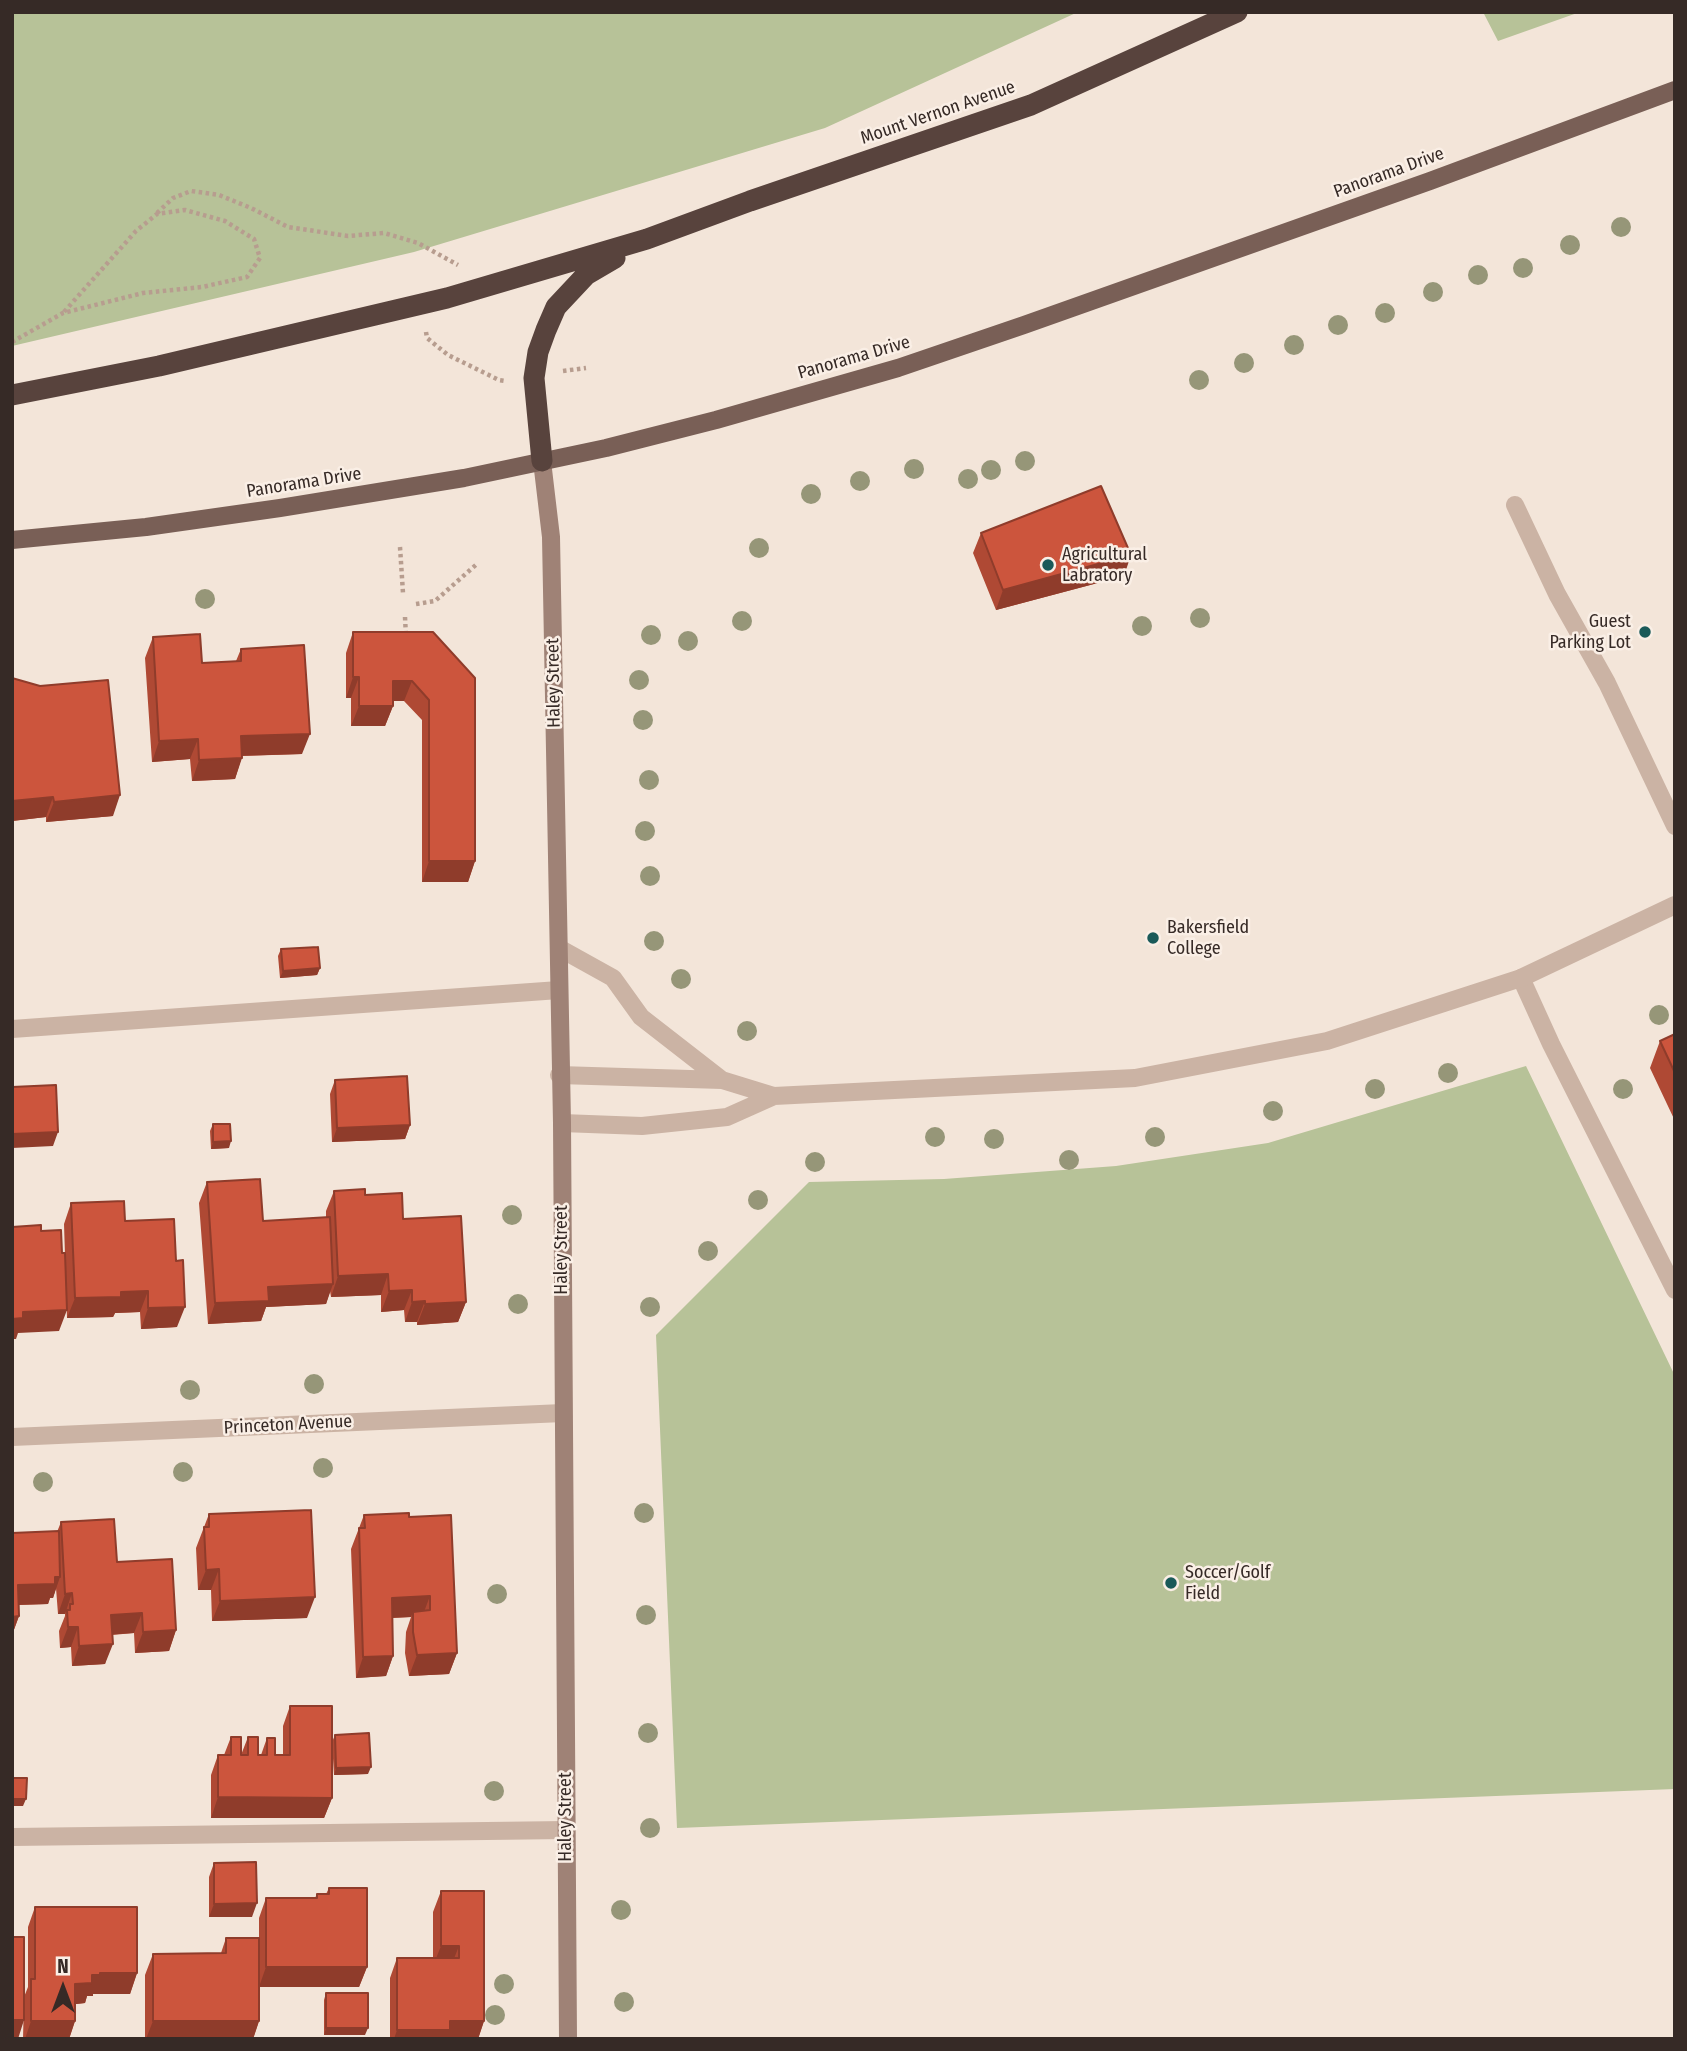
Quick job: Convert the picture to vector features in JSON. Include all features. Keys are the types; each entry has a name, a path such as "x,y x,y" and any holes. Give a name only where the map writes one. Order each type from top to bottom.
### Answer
{"highway":[{"name":"Mount Vernon Avenue","path":"647,239 1031,105 1237,12"},
{"path":"12,395 159,366 447,298 647,239"},
{"path":"542,461 534,378 538,352 556,307 586,275 647,239"}],"main road":[{"name":"Panorama Drive","path":"12,540 146,527 464,478 606,448 704,423 898,368 1417,186 1675,90"}],"street":[{"name":"Haley Street","path":"542,461 551,537 562,1123 568,2039"},
{"path":"1515,505 1557,594 1607,683 1675,826"},
{"path":"559,1075 722,1080 774,1096 1135,1078 1327,1041 1521,978 1675,905"},
{"path":"559,948 613,978 641,1017 722,1080"},
{"path":"1521,978 1551,1044 1675,1290"},
{"path":"12,1029 559,990"},
{"path":"562,1123 642,1126 727,1117 774,1096"},
{"name":"Princeton Avenue","path":"12,1437 563,1413"},
{"path":"12,1837 566,1830"}],"path":[{"path":"63,313 136,231 173,198 191,191 219,195 288,227 348,236 384,233 418,243 467,269"},
{"path":"12,342 63,313 143,293 202,287 247,277 260,258 254,239 225,221 185,210 157,214"},
{"path":"427,338 448,355 499,380"},
{"path":"400,547 403,593"},
{"path":"416,604 435,601 478,563"},
{"path":"405,617 406,641"}],"green space":[{"path":"12,12 1078,12 825,128 414,252 12,346"},
{"path":"1483,12 1580,12 1498,41"},
{"name":"Soccer/Golf Field","path":"1526,1066 1675,1376 1675,1789 677,1828 656,1335 809,1182 944,1179 1116,1166 1268,1143"}],"building":[{"name":"Agricultural Labratory","path":"1101,486 1131,555 1003,590 981,533"},
{"path":"353,632 433,632 475,678 475,861 429,861 429,700 412,681 393,681 393,706 359,706 359,677 353,677"},
{"path":"200,634 202,663 241,661 241,649 304,645 310,734 241,736 242,758 199,760 198,739 159,741 153,637"},
{"path":"12,678 40,686 108,680 120,795 54,802 53,797 12,801"},
{"path":"318,947 320,968 283,971 281,949"},
{"path":"1675,1034 1675,1073 1660,1041"},
{"path":"407,1076 410,1125 337,1128 335,1080"},
{"path":"56,1085 58,1132 12,1134 12,1087"},
{"path":"213,1124 230,1124 231,1141 213,1142"},
{"path":"260,1179 263,1221 330,1217 333,1284 268,1287 269,1301 215,1303 207,1182"},
{"path":"365,1189 365,1195 402,1193 403,1219 461,1216 466,1302 412,1302 412,1290 389,1291 388,1274 338,1276 334,1191"},
{"path":"124,1201 125,1221 174,1219 176,1261 183,1260 185,1307 148,1308 148,1291 121,1292 121,1297 75,1298 71,1203"},
{"path":"41,1225 41,1231 61,1230 62,1253 65,1253 67,1310 23,1312 23,1318 12,1319 12,1227"},
{"path":"311,1510 315,1597 220,1601 219,1569 206,1570 204,1527 209,1527 209,1514"},
{"path":"409,1513 409,1517 451,1515 457,1653 417,1655 413,1612 430,1610 430,1596 392,1598 393,1656 363,1657 359,1528 365,1528 364,1515"},
{"path":"114,1519 117,1562 172,1559 176,1630 143,1632 142,1613 111,1615 113,1644 79,1646 78,1627 68,1627 67,1610 70,1610 70,1604 73,1604 72,1593 65,1594 61,1522"},
{"path":"59,1531 60,1577 55,1577 55,1584 18,1585 19,1616 12,1617 12,1533"},
{"path":"290,1706 332,1706 332,1798 218,1797 218,1755 231,1755 231,1737 241,1737 241,1755 248,1755 248,1737 258,1737 258,1755 267,1755 267,1738 275,1738 275,1755 290,1755"},
{"path":"369,1733 371,1767 336,1768 335,1735"},
{"path":"12,1778 27,1778 26,1799 12,1799"},
{"path":"256,1862 257,1903 214,1904 214,1863"},
{"path":"329,1888 367,1888 367,1967 266,1967 266,1898 317,1898 317,1894 329,1894"},
{"path":"441,1891 484,1891 484,2021 450,2021 450,2030 397,2030 397,1958 459,1958 459,1946 441,1946"},
{"path":"35,1907 137,1907 137,1973 100,1973 92,1975 92,1983 75,1984 75,2021 31,2021 31,1979 35,1979"},
{"path":"12,1937 24,1937 24,2020 12,2020"},
{"path":"226,1938 259,1938 259,2021 153,2021 153,1954 226,1953"},
{"path":"326,1993 368,1993 368,2028 326,2028"}],"place":[{"name":"Agricultural Labratory","path":"1048,565"},
{"name":"Guest Parking Lot","path":"1645,632"},
{"name":"Bakersfield College","path":"1153,938"},
{"name":"Soccer/Golf Field","path":"1171,1583"}]}
